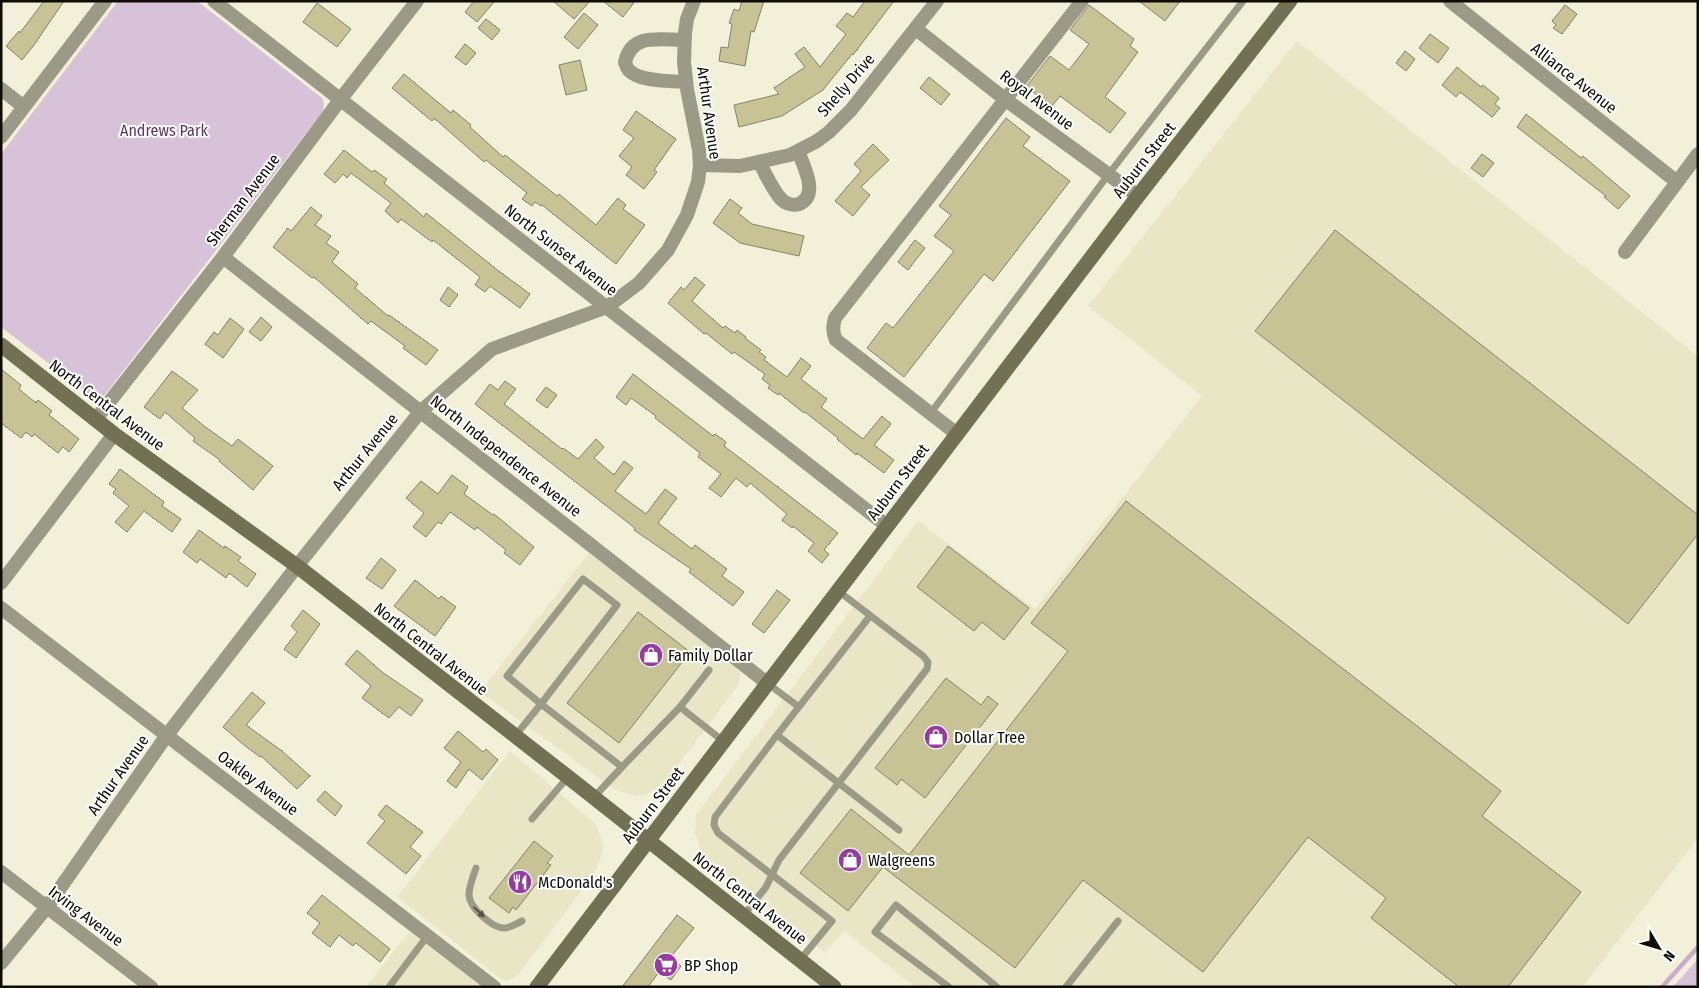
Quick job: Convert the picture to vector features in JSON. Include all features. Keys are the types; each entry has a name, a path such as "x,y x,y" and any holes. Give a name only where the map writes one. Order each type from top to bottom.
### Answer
{"main road":[{"name":"Auburn Street","path":"537,987 837,590 1138,196 1290,1"},
{"name":"North Central Avenue","path":"1,346 114,434 297,566 834,987"}],"street":[{"path":"1,137 105,1"},
{"name":"North Sunset Avenue","path":"214,1 887,526"},
{"name":"Sherman Avenue","path":"96,419 223,257 340,100 417,1"},
{"name":"Arthur Avenue","path":"1,963 47,908 166,735 420,412 492,349 607,307 639,283 668,250 687,215 698,182 700,165 699,150 686,82 684,40 687,19 694,1"},
{"name":"Shelly Drive","path":"700,165 740,166 777,158 798,151 817,141 841,121 937,1"},
{"path":"957,434 843,347 833,334 835,318 1082,1"},
{"name":"Alliance Avenue","path":"1450,1 1676,182"},
{"name":"Royal Avenue","path":"916,29 1006,100 1138,196"},
{"path":"684,40 643,40 630,48 625,62 627,69 636,76 686,82"},
{"path":"1,89 24,107"},
{"path":"759,162 777,194 788,204 794,205 806,199 809,182 798,151"},
{"path":"1625,252 1698,154"},
{"name":"North Independence Avenue","path":"223,257 767,683"},
{"path":"1,582 114,434"},
{"name":"Oakley Avenue","path":"1,608 494,987"},
{"name":"Irving Avenue","path":"1,872 151,987"}],"lane":[{"path":"930,414 1108,175 1243,1"},
{"path":"515,736 541,704 617,605 583,579 507,676 541,704 622,767"},
{"path":"743,916 766,887 780,860 838,782 924,673 928,665 923,656 837,590"},
{"path":"800,961 832,921 718,833 714,825 714,817 870,616"},
{"path":"594,798 680,707 709,670"},
{"path":"767,683 799,707"},
{"path":"680,707 723,741"},
{"path":"776,735 899,830"},
{"path":"532,819 568,777"},
{"path":"476,868 468,896 479,914 496,926 503,928 522,921"},
{"path":"949,987 875,932 896,904 996,987"},
{"path":"1066,987 1118,921"},
{"path":"388,987 428,936"}],"shaded area":[{"path":"1297,41 1698,356 1698,838 1582,987 915,987 844,931 825,953 702,855 695,833 696,815 918,521 1035,609 1202,396 1088,306"},
{"path":"589,553 736,667 740,673 737,687 667,780 645,795 635,796 614,789 480,692"},
{"path":"510,751 596,824 604,846 598,866 592,877 518,975 507,981 500,978 397,897"},
{"path":"409,932 482,987 366,987"}],"green space":[{"name":"Andrews Park","path":"118,1 197,1 322,98 324,104 323,111 104,396 99,398 93,397 1,327 1,154"},
{"path":"1698,959 1698,987 1673,987"}],"building":[{"path":"44,1 64,1 22,60 6,46 19,31 20,33"},
{"path":"474,1 495,1 477,22 465,12"},
{"path":"553,1 590,1 574,19"},
{"path":"603,1 635,1 623,17"},
{"path":"742,1 764,1 754,32 751,31 745,66 719,61 721,47 728,48 732,24 729,23 734,9 739,11"},
{"path":"865,1 894,1 853,55 823,90 782,116 739,127 734,105 779,94 774,88 805,67 795,54 804,47 820,67 846,34 836,26 847,13 853,17"},
{"path":"1139,1 1180,1 1165,21"},
{"path":"317,3 351,29 337,47 303,22"},
{"path":"1089,5 1134,39 1130,46 1138,52 1105,97 1126,113 1110,133 1060,96 1052,106 1026,87 1050,56 1069,70 1089,44 1070,30"},
{"path":"1565,5 1577,14 1562,34 1553,28 1556,25 1552,21"},
{"path":"584,13 598,25 578,49 564,37"},
{"path":"486,19 500,30 492,40 478,28"},
{"path":"1430,34 1449,48 1438,63 1419,48"},
{"path":"465,44 476,53 466,65 455,57"},
{"path":"1405,51 1415,59 1406,71 1396,63"},
{"path":"580,60 587,90 566,95 559,65"},
{"path":"1457,67 1481,87 1483,85 1499,98 1495,104 1500,108 1492,117 1460,92 1456,97 1442,85"},
{"path":"404,74 451,113 453,110 471,125 470,127 503,157 505,155 557,196 559,194 596,225 618,198 626,205 623,209 645,225 616,264 542,205 535,202 532,206 522,199 527,193 486,160 484,162 434,118 432,121 392,88"},
{"path":"929,77 950,94 941,105 920,88"},
{"path":"636,111 676,139 654,170 657,172 644,189 626,175 632,167 619,156 634,138 623,130"},
{"path":"1526,114 1581,158 1583,156 1630,196 1618,209 1604,197 1606,196 1517,127"},
{"path":"1006,118 1030,137 1023,146 1070,181 993,281 984,274 904,377 867,348 886,323 893,328 954,251 934,236 951,215 939,206"},
{"path":"873,144 889,160 861,187 870,195 853,216 835,201 861,171 854,164"},
{"path":"344,150 372,172 374,170 387,179 384,183 424,217 426,213 530,294 520,308 490,286 485,292 475,285 480,277 433,240 432,242 401,219 398,223 385,211 391,203 351,173 347,178 343,174 335,183 324,174"},
{"path":"1482,154 1494,163 1483,177 1471,168"},
{"path":"730,199 742,208 738,213 752,224 804,236 799,256 740,243 713,223"},
{"path":"311,207 322,216 315,225 331,236 326,243 339,252 332,262 358,284 355,288 388,316 438,350 426,365 403,348 405,346 371,321 368,324 314,277 312,278 273,247 288,228 291,231"},
{"path":"1335,230 1698,515 1698,534 1628,624 1255,331"},
{"path":"915,240 925,248 908,270 898,262"},
{"path":"695,277 705,285 692,301 723,328 725,326 735,333 737,330 746,337 761,350 759,352 766,357 764,360 787,377 801,358 811,366 801,379 827,399 821,407 863,439 882,416 891,424 874,445 894,460 884,473 857,453 856,455 805,412 779,393 778,395 768,388 770,385 762,379 765,374 734,352 732,354 706,333 704,334 668,303 681,287 684,290"},
{"path":"448,287 458,295 449,307 440,300"},
{"path":"261,317 272,327 261,341 249,332"},
{"path":"230,318 244,329 223,358 205,344 214,332 218,335"},
{"path":"1,369 21,385 19,389 36,403 38,400 52,411 49,415 79,439 69,452 63,447 58,453 34,434 32,437 26,432 21,438 1,423"},
{"path":"172,371 198,390 182,408 232,446 238,439 273,466 253,490 220,460 193,441 195,438 165,412 160,419 144,407"},
{"path":"633,374 713,436 715,434 726,442 724,446 838,533 824,550 829,554 822,563 808,551 814,543 793,526 792,528 782,520 787,514 750,483 747,487 736,478 721,497 709,488 721,474 698,457 700,453 655,418 656,416 631,398 626,405 616,397"},
{"path":"505,381 516,389 504,404 562,449 578,459 596,439 604,447 594,458 614,475 624,461 633,468 615,491 646,514 665,489 677,498 658,523 692,549 695,545 727,569 722,576 744,592 733,606 689,572 691,569 634,530 635,528 475,404 490,384 498,390"},
{"path":"546,387 557,395 547,408 536,400"},
{"path":"120,469 164,502 162,506 181,519 172,532 144,511 127,532 115,522 129,506 113,493 116,489 109,484"},
{"path":"452,475 468,487 464,494 494,514 534,547 520,565 504,553 506,550 477,527 475,530 450,512 441,524 438,522 426,537 413,527 424,513 406,498 421,481 438,494"},
{"path":"1126,501 1501,791 1482,816 1581,892 1508,987 1459,987 1371,918 1386,898 1308,837 1203,972 1083,880 1015,968 883,867 848,911 800,873 851,809 909,855 1068,651 1031,623"},
{"path":"199,530 224,548 225,546 241,557 238,561 256,574 247,587 229,573 226,578 200,559 197,563 183,552"},
{"path":"948,546 1029,608 1004,640 982,622 974,631 917,587"},
{"path":"381,558 396,570 382,589 366,578"},
{"path":"415,580 439,599 441,596 456,607 435,636 394,606"},
{"path":"777,590 790,600 764,633 752,624"},
{"path":"303,610 320,624 296,658 284,649 297,632 291,626"},
{"path":"638,612 690,652 619,743 567,703"},
{"path":"357,650 382,672 423,700 411,716 399,707 389,718 362,698 371,686 345,664"},
{"name":"Dollar Tree","path":"946,678 981,705 988,696 998,704 925,798 901,779 897,785 875,768"},
{"path":"252,692 265,703 246,725 282,751 310,776 297,789 261,756 244,745 223,727"},
{"path":"458,731 483,752 486,749 498,760 482,780 469,769 456,788 447,781 461,762 444,748"},
{"path":"325,791 342,806 335,816 317,800"},
{"path":"386,805 423,832 410,847 421,856 406,874 367,843 385,821 378,815"},
{"name":"McDonald's","path":"534,841 553,856 547,863 551,865 516,910 513,907 509,913 489,898"},
{"path":"322,895 390,949 380,962 356,943 353,946 339,935 330,947 312,933 320,923 307,913"},
{"path":"677,915 694,928 670,958 681,966 671,980 659,972 648,987 622,987"}],"waterway":[{"path":"1662,987 1698,947"}],"place":[{"name":"Family Dollar","path":"651,655"},
{"name":"Dollar Tree","path":"936,737"},
{"name":"Walgreens","path":"850,860"},
{"name":"McDonald's","path":"520,882"},
{"name":"BP Shop","path":"666,965"}]}
